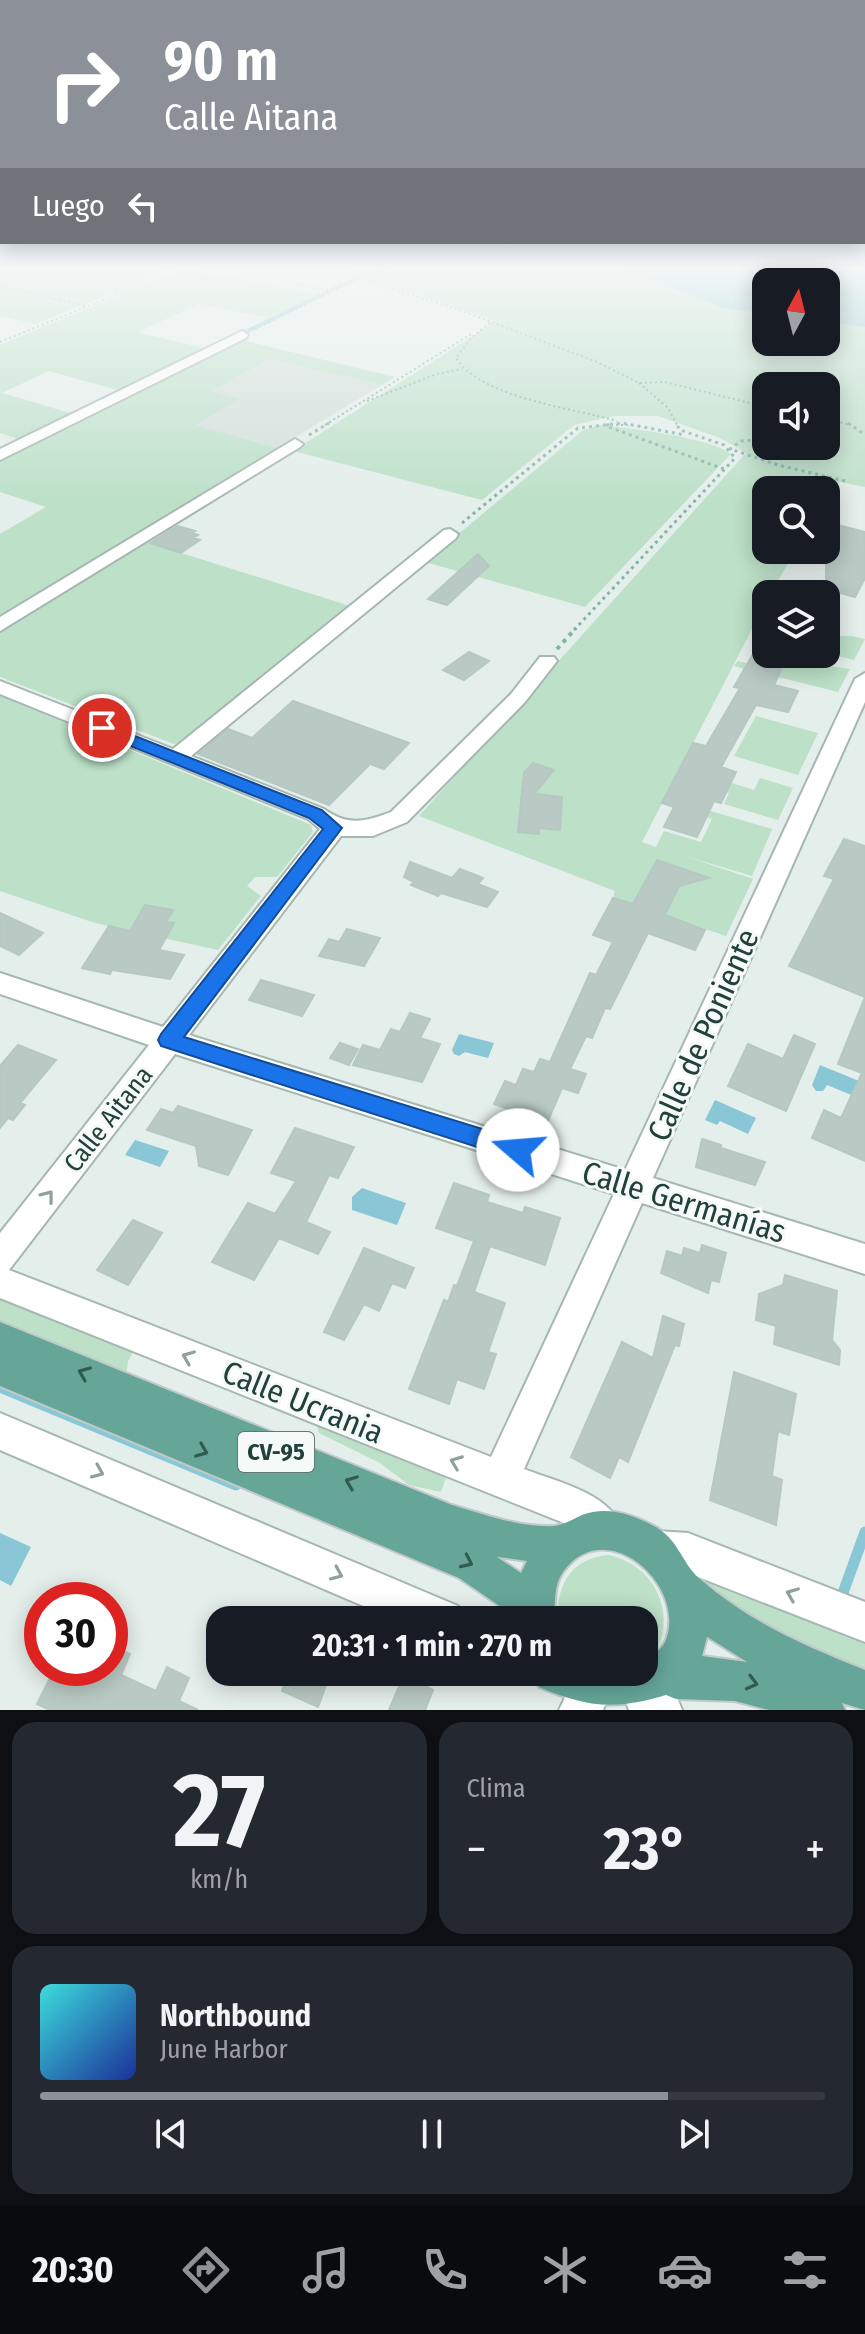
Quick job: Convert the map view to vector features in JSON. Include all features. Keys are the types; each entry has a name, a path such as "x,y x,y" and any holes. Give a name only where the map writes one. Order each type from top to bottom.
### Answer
{"main road":[{"name":"CV-95","path":"0,1339 452,1524 499,1538 558,1546 540,1572 534,1606"},
{"name":"CV-95","path":"0,1368 473,1564 524,1606"},
{"path":"558,1546 587,1530 603,1528 640,1539 667,1562 682,1590 688,1612 689,1636 685,1658 661,1697"},
{"path":"682,1590 723,1624 768,1651 865,1691"},
{"path":"567,1686 583,1705 628,1707 720,1676 743,1680 824,1710"}],"street":[{"path":"0,455 218,347"},
{"path":"0,625 295,444"},
{"path":"176,757 450,534"},
{"path":"0,687 316,814 334,828 373,828 399,817 518,698 547,661"},
{"name":"Calle de Poniente","path":"500,1479 865,679"},
{"name":"Calle Aitana","path":"0,1258 334,828"},
{"name":"Calle Germanías","path":"0,983 169,1040 865,1259"},
{"name":"Calle Ucrania","path":"0,1282 577,1509 603,1528"},
{"path":"0,1431 411,1606"},
{"path":"656,1551 688,1553 863,1614"}],"path":[{"path":"295,444 450,347"},
{"path":"465,347 456,358 462,369 496,387 622,423 688,435 778,465 845,481"},
{"path":"556,347 639,383 663,403 675,424 688,435"},
{"path":"360,402 397,392 427,377 462,369"},
{"path":"639,383 665,382 752,404"},
{"path":"840,421 849,423 865,435"},
{"path":"610,423 607,429 632,434 724,469"},
{"path":"450,534 578,428 622,423"},
{"path":"730,449 741,441 752,440"},
{"path":"547,661 735,458 730,449"}],"shaded area":[{"path":"270,359 382,385 277,448 193,425 239,399 211,392"}],"green space":[{"path":"0,347 207,349 121,391 49,371 2,393 74,414 21,440 0,433"},
{"path":"227,347 269,347 395,377 382,385 270,359 212,391 240,399 195,425 277,448 0,616 0,534 46,507 0,492 0,460"},
{"path":"456,347 752,347 752,356 840,356 840,347 865,347 865,487 840,482 840,476 752,476 752,564 788,564 778,580 752,580 752,629 642,842 656,847 664,831 701,842 712,819 673,807 677,801 772,829 752,876 685,856 753,879 726,936 613,898 615,891 419,816 746,453 720,438 658,416 614,416 574,425 482,500 293,451"},
{"path":"599,425 688,438 731,454 585,607 425,562 583,430"},
{"path":"143,541 350,606 183,742 174,744 0,677 0,632"},
{"path":"840,636 865,639 854,660 840,656"},
{"path":"738,661 752,665 752,668 781,672 783,668 850,669 838,692 734,666"},
{"path":"0,696 311,825 313,832 277,877 255,877 247,886 261,896 218,950 95,923 0,891"},
{"path":"756,716 818,733 798,775 734,756"},
{"path":"760,778 793,788 778,820 724,804 729,793 717,789 722,780 754,790"},
{"path":"0,1297 139,1351 133,1352 128,1361 126,1378 0,1327"},
{"path":"315,1420 447,1475 441,1492 409,1485 380,1463 319,1433"},
{"path":"609,1555 627,1562 642,1572 653,1585 661,1601 664,1618 658,1646 658,1606 558,1606 569,1575 585,1561"},
{"path":"708,1576 865,1637 865,1674 798,1649 748,1625 728,1611 714,1594"}],"water":[{"path":"459,1034 494,1043 488,1058 465,1052 459,1056 454,1054 452,1050"},
{"path":"820,1065 859,1081 854,1096 827,1085 823,1091 816,1091 812,1085"},
{"path":"715,1100 756,1118 748,1134 720,1121 717,1125 705,1120"},
{"path":"135,1140 169,1151 160,1167 125,1155"},
{"path":"362,1188 406,1203 397,1225 352,1210 352,1197"},
{"path":"0,1533 31,1547 11,1586 0,1580"}],"building":[{"path":"840,525 865,532 865,578 855,597 840,593 840,580 826,580 826,564 840,564"},
{"path":"177,526 195,531 192,533 198,535 193,538 200,540 181,553 150,543"},
{"path":"478,554 489,566 447,605 428,599"},
{"path":"469,652 489,661 464,680 443,670"},
{"path":"752,656 752,668 782,668 774,685 798,691 788,712 756,705 721,767 736,772 721,803 714,801 697,837 664,827 674,807 662,803 693,743 706,746 740,688 734,687"},
{"path":"293,701 409,743 384,769 370,764 329,805 198,754 228,729 252,738"},
{"path":"533,763 554,770 534,794 562,797 560,830 539,828 539,834 518,832 524,773"},
{"path":"844,839 865,846 865,997 789,966 834,879 824,876"},
{"path":"657,860 709,878 679,886 665,915 705,930 695,950 648,933 610,1009 605,1008 592,1038 586,1036 570,1069 586,1074 578,1093 562,1088 547,1123 494,1104 505,1081 516,1085 523,1069 534,1072 540,1059 550,1062 590,973 596,975 613,942 593,935 613,898 633,904"},
{"path":"410,862 452,878 460,869 483,878 478,884 498,892 487,907 441,893 438,896 411,885 414,882 404,877"},
{"path":"145,905 173,910 166,922 174,923 159,950 184,955 170,979 112,970 110,974 82,968 109,926 130,931"},
{"path":"0,913 43,933 19,955 0,946"},
{"path":"347,929 380,938 364,966 319,956 329,939 339,942"},
{"path":"261,980 314,995 302,1016 249,1000"},
{"path":"865,997 865,1161 812,1138 824,1110 841,1118 862,1073 838,1064"},
{"path":"410,1013 430,1019 420,1038 440,1044 422,1082 353,1065 363,1045 380,1050 391,1029 400,1032"},
{"path":"794,1035 815,1044 786,1111 728,1086 748,1044 783,1059"},
{"path":"340,1043 358,1049 349,1065 330,1058"},
{"path":"18,1045 56,1060 20,1103 25,1105 13,1120 8,1118 0,1128 0,1066"},
{"path":"178,1106 252,1130 228,1175 199,1166 196,1146 147,1130 161,1109 173,1113"},
{"path":"295,1128 354,1147 338,1178 329,1175 306,1222 330,1232 318,1254 279,1238 254,1280 212,1262 248,1203 275,1214 296,1181 271,1173"},
{"path":"702,1139 765,1162 755,1185 696,1167"},
{"path":"454,1183 489,1195 487,1202 523,1213 525,1207 560,1218 545,1265 490,1246 474,1292 505,1303 488,1352 496,1354 484,1389 457,1379 449,1404 409,1389 444,1300 448,1302 454,1285 457,1286 474,1241 436,1228"},
{"path":"133,1220 162,1233 128,1285 97,1270"},
{"path":"702,1245 726,1253 719,1282 711,1280 708,1293 661,1273 667,1251 682,1256 684,1248 700,1253"},
{"path":"364,1248 414,1268 405,1288 392,1283 379,1311 364,1304 344,1340 324,1332"},
{"path":"785,1275 837,1291 832,1340 840,1350 839,1365 774,1344 776,1326 756,1320 759,1294 783,1285"},
{"path":"663,1316 684,1324 679,1346 675,1345 628,1462 619,1457 610,1478 571,1457 622,1342 653,1358"},
{"path":"734,1372 796,1394 789,1435 778,1431 772,1476 782,1480 776,1525 710,1500"},
{"path":"167,1667 189,1678 179,1701 198,1710 50,1710 37,1704 46,1686 128,1686 128,1678 156,1691"},
{"path":"284,1686 326,1686 318,1707 282,1691"},
{"path":"399,1686 425,1686 433,1690 425,1710 389,1710"}],"waterway":[{"path":"0,1387 236,1485"},
{"path":"840,1601 865,1532"}],"route":[{"path":"102,728 316,814 334,828 169,1040 518,1150"}]}
